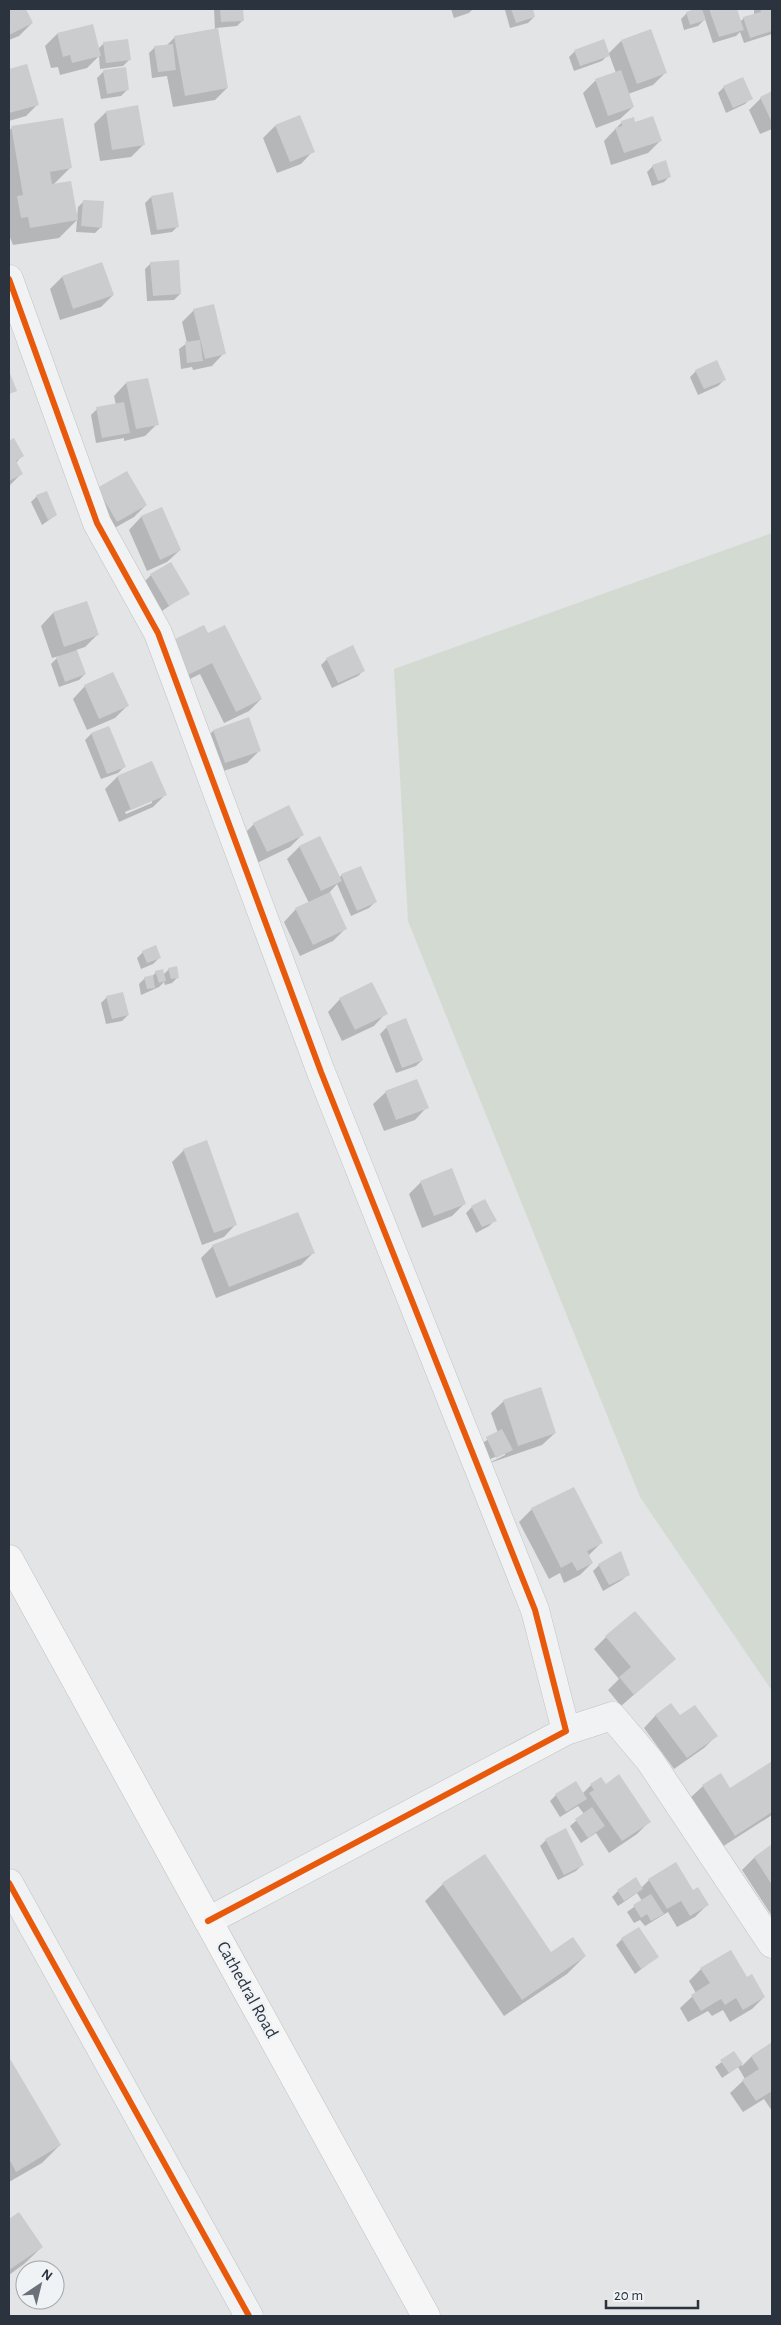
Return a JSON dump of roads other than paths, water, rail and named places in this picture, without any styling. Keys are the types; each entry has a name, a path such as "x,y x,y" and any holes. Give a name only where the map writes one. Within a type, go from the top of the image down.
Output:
{"main road":[{"name":"Cathedral Road","path":"9,1559 426,2316"}],"street":[{"path":"9,279 97,523 158,633 321,1072 535,1610 566,1731"},
{"path":"208,1921 566,1731 612,1716 650,1761 772,1944"},
{"path":"9,1883 249,2316"}]}
